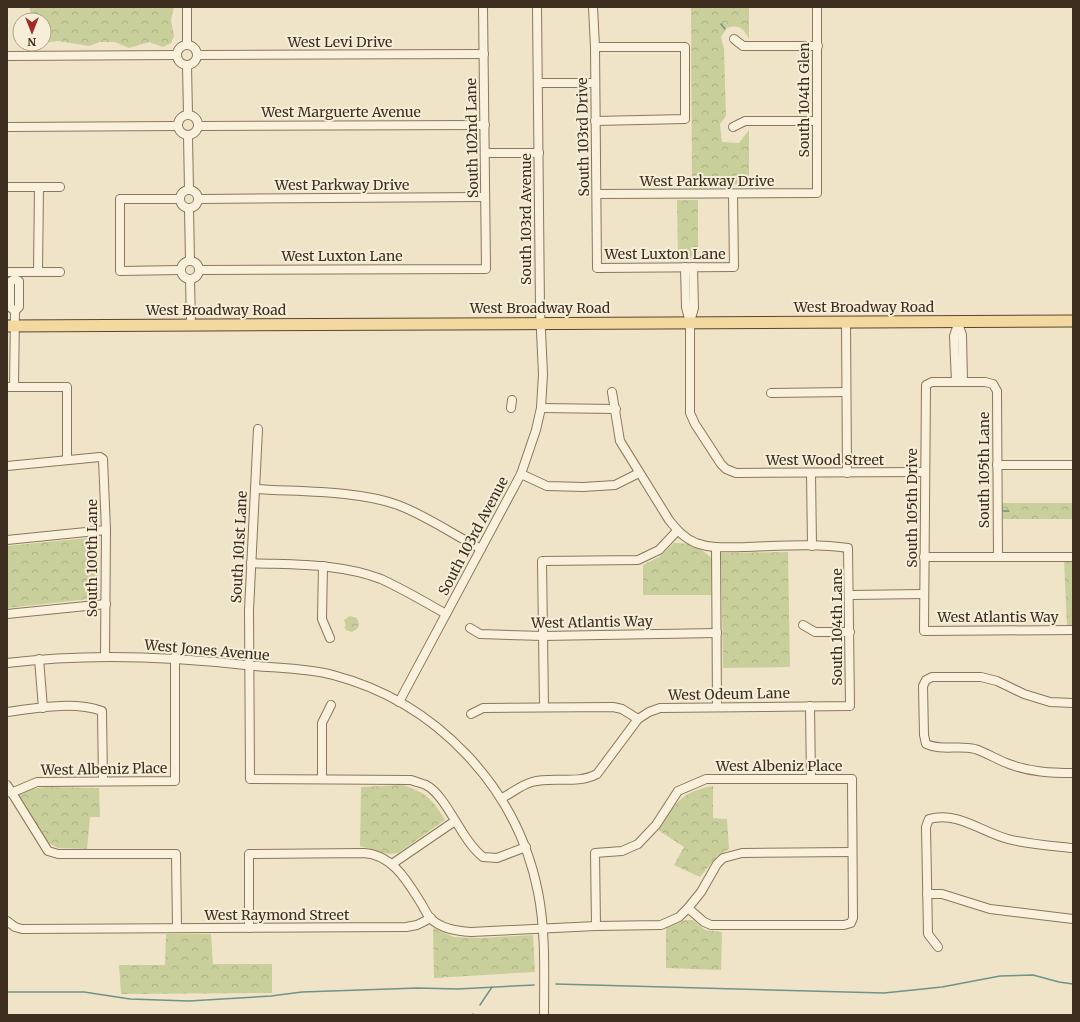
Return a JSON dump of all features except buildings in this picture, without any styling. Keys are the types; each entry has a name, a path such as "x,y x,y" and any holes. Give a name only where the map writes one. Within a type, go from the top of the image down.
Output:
{"main road":[{"name":"West Broadway Road","path":"11,326 846,321 958,323 1073,321"}],"street":[{"path":"186,7 187,45"},
{"name":"South 102nd Lane","path":"483,7 486,269"},
{"name":"South 103rd Avenue","path":"399,702 521,474 533,443 541,408 542,374 537,7"},
{"name":"South 103rd Drive","path":"592,7 595,47 597,268"},
{"name":"South 104th Glen","path":"817,193 818,7"},
{"path":"734,38 743,46 818,46"},
{"path":"187,45 195,49 197,55 193,63 187,65 181,63 177,55 181,47 187,45"},
{"path":"595,47 685,47 685,119 595,121"},
{"name":"West Levi Drive","path":"197,55 484,54"},
{"path":"7,56 177,55"},
{"path":"187,65 188,115"},
{"path":"538,83 595,83"},
{"path":"188,115 181,119 178,126 181,132 188,136"},
{"path":"188,115 195,118 198,126 195,133 188,136"},
{"path":"734,127 746,121 817,121"},
{"name":"West Marguerte Avenue","path":"198,126 485,125"},
{"path":"7,127 178,126"},
{"path":"188,136 189,190"},
{"path":"485,153 539,153"},
{"path":"7,187 60,187"},
{"path":"38,272 39,187"},
{"path":"189,190 195,192 199,199 195,206 189,208 182,205 180,199 182,194 189,190"},
{"name":"West Parkway Drive","path":"597,194 817,193"},
{"name":"West Luxton Lane","path":"597,268 734,267 734,194"},
{"name":"West Parkway Drive","path":"199,199 486,197"},
{"path":"180,199 120,199 120,270 181,270"},
{"path":"189,208 190,261"},
{"path":"181,270 184,262 190,261 197,264 199,270 196,276 190,279"},
{"path":"689,267 686,308 690,322"},
{"name":"West Luxton Lane","path":"199,270 486,269"},
{"path":"181,270 185,277 190,279"},
{"path":"12,274 60,272"},
{"path":"7,466 67,460 67,387 10,387 11,326 15,311 18,308 19,281 12,274"},
{"path":"190,279 191,325"},
{"path":"846,321 847,473"},
{"name":"West Wood Street","path":"690,322 690,414 720,464 726,469 736,473 925,472"},
{"path":"958,323 954,336 959,382"},
{"name":"South 105th Drive","path":"924,631 926,385 932,382 959,382"},
{"name":"South 105th Lane","path":"959,382 993,384 997,391 998,556"},
{"path":"612,392 620,441 677,531 697,543 716,547 812,546 811,473"},
{"path":"771,393 846,392"},
{"path":"541,408 616,410"},
{"name":"South 101st Lane","path":"258,429 251,562 248,666 250,779 322,779"},
{"name":"South 100th Lane","path":"67,460 100,457 103,459 106,530 106,657"},
{"path":"997,465 1073,464"},
{"path":"521,474 547,486 596,487 622,482 639,472"},
{"path":"255,489 370,497 397,505 413,512 482,549"},
{"path":"7,540 106,530"},
{"path":"544,707 542,561 638,560 659,550 677,531"},
{"name":"South 104th Lane","path":"812,546 848,548 850,595 850,706"},
{"path":"716,547 717,706"},
{"path":"924,557 1073,556"},
{"path":"251,562 341,568 380,579 446,614"},
{"path":"323,566 322,619 330,638"},
{"name":"West Atlantis Way","path":"850,595 924,594"},
{"path":"7,614 106,604"},
{"path":"803,625 815,632 850,632"},
{"name":"West Atlantis Way","path":"470,628 480,634 543,636 717,633"},
{"name":"West Atlantis Way","path":"924,631 1073,630"},
{"name":"West Jones Avenue","path":"7,663 39,659 175,657 330,674 362,684 399,702"},
{"name":"West Albeniz Place","path":"11,793 37,782 175,781 175,657"},
{"path":"39,659 43,708"},
{"path":"1073,703 1050,702 1024,694 998,682 981,677 932,677 926,680 923,686 924,734 926,744 934,748 953,746 975,749 1010,765 1038,772 1073,773"},
{"path":"399,702 438,728 458,745 477,765 502,798 526,847 538,893 543,928 544,1015"},
{"path":"331,705 322,723 322,779 411,780 426,785 436,793 478,853 483,857 490,858 505,855 526,847"},
{"name":"West Odeum Lane","path":"638,719 649,712 660,708 717,706 850,706"},
{"path":"810,706 811,779"},
{"path":"7,712 43,708 90,707 102,711 103,781"},
{"path":"472,714 483,708 612,707 622,709 638,719 597,774 587,779 532,782 502,798"},
{"name":"West Albeniz Place","path":"596,926 595,853 622,851 638,844 656,825 678,791 706,779 852,779 852,852"},
{"path":"7,785 48,851 58,854 176,854 177,928"},
{"path":"938,947 928,934 926,827 928,819 936,817 955,818 1008,839 1073,848"},
{"path":"392,864 455,821"},
{"path":"249,928 249,854 364,853 377,855 392,864 402,875 430,918 452,930 463,932 596,926 661,925 679,917 688,908 701,892 717,864 723,858 742,853 852,852 853,918 851,923 844,925 711,925 704,922 688,908"},
{"path":"927,894 942,894 990,909 1073,919"},
{"name":"West Raymond Street","path":"7,921 15,927 22,929 406,927 417,925 430,918"}],"green space":[{"path":"29,7 174,7 171,20 174,36 171,43 163,47 149,42 129,48 115,42 100,42 89,46 58,41 52,42 52,12 31,12"},
{"path":"691,7 749,7 749,39 745,32 738,27 727,28 721,37 724,49 726,116 720,124 722,142 739,143 749,130 749,184 692,185"},
{"path":"677,200 698,200 698,260 678,260"},
{"path":"1002,503 1073,503 1073,519 1003,519"},
{"path":"97,537 99,598 7,608 7,546"},
{"path":"674,543 694,546 704,551 711,558 711,595 643,595 643,565 659,557"},
{"path":"788,552 790,667 723,668 721,553"},
{"path":"1064,561 1073,561 1073,625 1067,625"},
{"path":"350,616 357,618 359,624 357,629 352,632 346,630 344,627 346,626 344,620"},
{"path":"403,785 418,791 428,798 445,820 398,853 388,854 360,846 361,787"},
{"path":"713,786 713,818 727,819 729,849 717,856 700,877 674,865 684,847 658,830 674,806 680,800 693,792"},
{"path":"46,787 99,788 100,817 90,817 87,849 58,848 48,843 18,794 31,789"},
{"path":"685,920 693,920 705,930 722,932 721,970 666,968 666,928"},
{"path":"433,928 454,937 481,938 533,935 535,972 434,978"},
{"path":"166,934 211,934 213,964 272,964 272,993 121,994 119,965 165,965"}],"waterway":[{"path":"721,24 725,29"},
{"path":"712,187 717,177"},
{"path":"1003,511 1009,511"},
{"path":"556,984 884,993 942,987 1000,976 1033,975 1073,984"},
{"path":"7,992 84,992 130,999 189,1001 271,996 302,992 418,988 458,989 534,985"},
{"path":"480,1005 492,987"}]}
